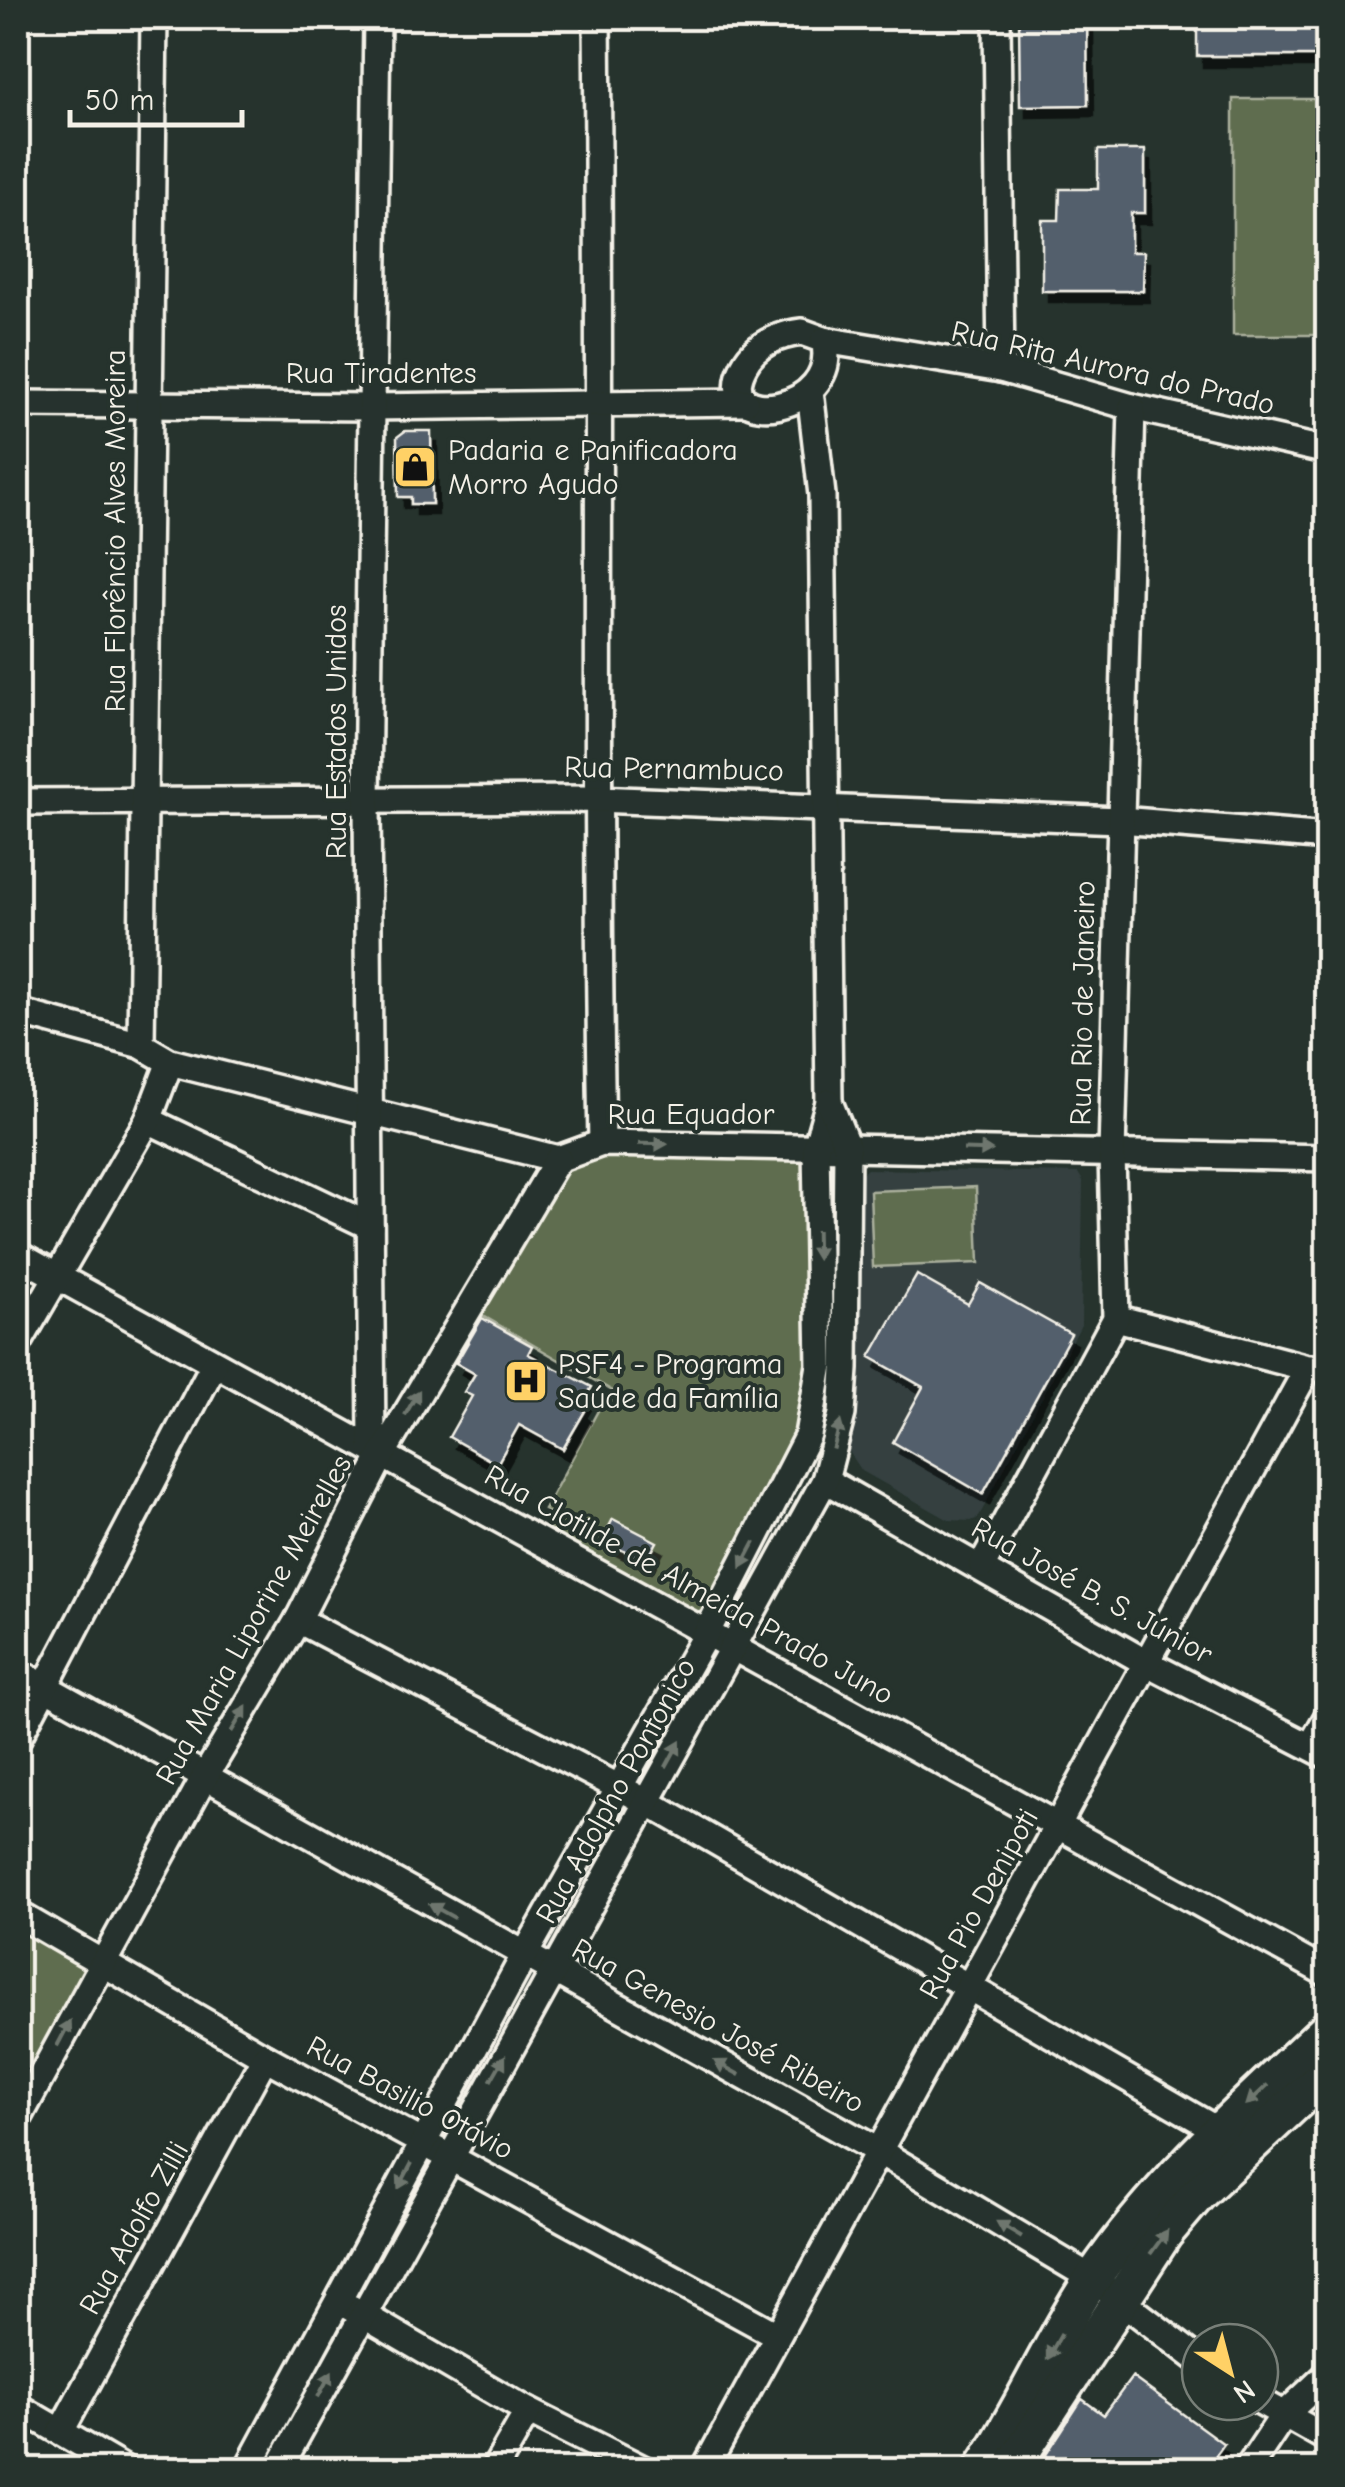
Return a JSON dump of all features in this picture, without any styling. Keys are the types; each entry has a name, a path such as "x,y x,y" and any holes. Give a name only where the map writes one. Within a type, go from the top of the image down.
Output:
{"main road":[{"path":"982,2470 1106,2290 1177,2175 1328,2028"},
{"path":"1010,2470 1106,2290 1198,2194 1328,2072"}],"street":[{"name":"Rua Florêncio Alves Moreira","path":"142,1045 154,18"},
{"name":"Rua Estados Unidos","path":"378,18 367,800 368,1112 378,1450"},
{"path":"598,18 601,404 596,799 602,1143"},
{"path":"997,18 1001,369"},
{"path":"802,332 824,340 825,363 810,391 768,408 745,402 737,393 737,380 759,347 780,335 802,332"},
{"name":"Rua Rita Aurora do Prado","path":"824,340 1001,369 1132,407 1328,452"},
{"name":"Rua Adolpho Pontonico","path":"278,2470 448,2154 604,1885 825,1480 842,1414 846,1147 830,1102 823,806 822,495 810,391"},
{"name":"Rua Tiradentes","path":"18,404 371,407 745,402"},
{"name":"Rua Rio de Janeiro","path":"982,1566 1116,1318 1112,1154 1132,407"},
{"name":"Rua Pernambuco","path":"18,802 596,799 1120,820 1328,837"},
{"path":"18,1012 142,1045 170,1062 558,1158"},
{"path":"18,1344 148,1120 170,1062"},
{"name":"Rua Adolpho Pontonico","path":"246,2470 524,1956 577,1869 708,1632 796,1462 816,1402 820,1365 816,1148 830,1102"},
{"path":"148,1120 370,1226"},
{"name":"Rua Equador","path":"558,1158 602,1143 1328,1158"},
{"name":"Rua Maria Liporine Meirelles","path":"18,2119 204,1778 298,1620 378,1450 558,1158"},
{"name":"Rua Clotilde de Almeida Prado Juno","path":"18,1255 213,1366 378,1450 1328,1974"},
{"path":"1116,1318 1318,1368"},
{"path":"18,1738 213,1366"},
{"name":"Rua Pio Denipoti","path":"704,2470 775,2334 1062,1825 1145,1662 1318,1368"},
{"name":"Rua José B. S. Júnior","path":"825,1480 1145,1662 1319,1751"},
{"path":"298,1620 647,1802 1219,2131"},
{"name":"Rua Genesio José Ribeiro","path":"18,1672 552,1973 880,2152 1106,2290 1180,2345"},
{"path":"1319,1751 1328,1716"},
{"path":"577,1869 604,1885"},
{"name":"Rua Basilio Otávio","path":"18,1914 265,2057 775,2334"},
{"name":"Rua Adolfo Zilli","path":"62,2432 265,2057"},
{"path":"337,2301 528,2411 645,2470"},
{"path":"1247,2470 1283,2416 1328,2374"},
{"path":"18,2408 126,2470"},
{"path":"494,2470 528,2411"},
{"path":"1280,2414 1328,2439"}],"shaded area":[{"path":"867,1169 1078,1173 1083,1181 1081,1325 978,1518 971,1521 949,1520 862,1471 846,1447 860,1360 860,1175"}],"green space":[{"path":"1233,99 1327,99 1327,335 1233,335"},
{"path":"594,1155 814,1158 810,1372 792,1450 705,1619 547,1533 556,1516 544,1510 606,1396 617,1402 621,1396 468,1307 568,1167"},
{"path":"976,1187 979,1263 873,1267 870,1191"},
{"path":"18,1917 99,1962 18,2111"}],"building":[{"path":"1019,18 1087,18 1088,105 1020,106"},
{"path":"1197,18 1328,18 1328,56 1197,56"},
{"path":"1098,150 1145,150 1145,213 1131,213 1131,252 1144,252 1143,291 1042,291 1042,220 1059,220 1060,189 1098,189"},
{"name":"Padaria e Panificadora Morro Agudo","path":"405,431 431,431 432,504 411,504 411,497 398,497 397,437"},
{"path":"917,1275 968,1304 980,1283 1071,1334 983,1494 893,1442 923,1387 870,1357"},
{"name":"PSF4 - Programa Saúde da Família","path":"482,1318 532,1346 528,1354 592,1387 580,1407 585,1411 563,1449 519,1425 497,1464 449,1437 472,1396 464,1392 475,1374 456,1363"},
{"path":"613,1519 657,1542 646,1562 602,1540"},
{"path":"1132,2377 1180,2412 1180,2422 1194,2422 1224,2444 1205,2470 1036,2470 1082,2399 1104,2415"}],"place":[{"name":"Padaria e Panificadora Morro Agudo","path":"415,467"},
{"name":"PSF4 - Programa Saúde da Família","path":"526,1381"}]}
